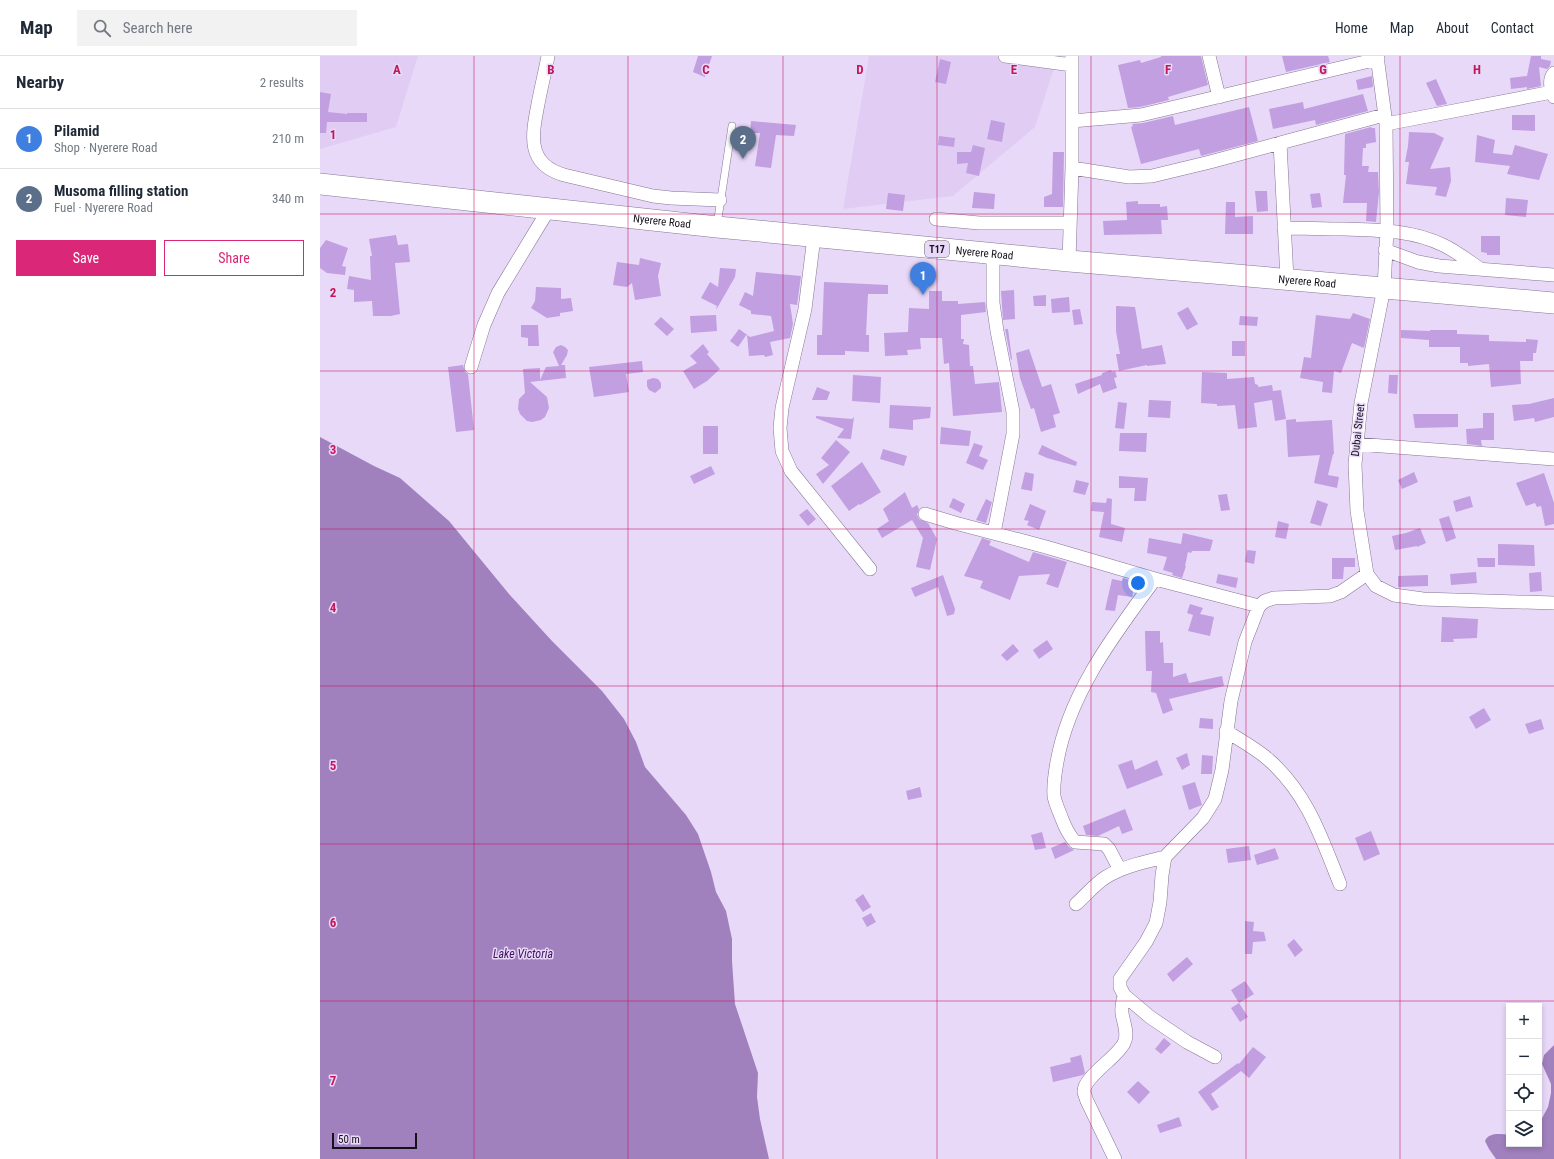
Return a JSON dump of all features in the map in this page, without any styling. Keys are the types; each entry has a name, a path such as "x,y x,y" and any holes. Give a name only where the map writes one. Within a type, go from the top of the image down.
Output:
{"main road":[{"name":"Nyerere Road","path":"320,184 717,227 993,254 1554,303"}],"street":[{"path":"548,56 533,131 536,153 545,166 559,174 641,194 671,198 720,200"},
{"path":"1005,56 1072,60 1072,168 1069,261"},
{"path":"1209,56 1219,97"},
{"path":"1072,121 1141,115 1378,58"},
{"name":"Dubai Street","path":"1367,574 1357,511 1355,464 1361,403 1384,288 1386,250 1385,120 1378,58"},
{"path":"1072,168 1129,177 1152,176 1280,143 1385,120 1553,95 1551,76 1554,73"},
{"path":"1280,143 1286,279"},
{"path":"471,367 484,325 498,293 549,209"},
{"path":"936,219 979,223 1070,223"},
{"path":"1284,228 1386,230 1424,238 1442,245 1461,255 1479,268"},
{"path":"814,236 805,309 782,408 780,428 782,451 791,471 870,569"},
{"path":"1386,250 1418,262 1439,266 1554,275"},
{"path":"993,254 993,303 996,331 1009,385 1013,412 1013,434 994,533"},
{"path":"1356,444 1554,459"},
{"path":"925,514 1155,579 1259,606"},
{"path":"1076,904 1106,878 1120,870 1143,862 1165,857 1203,818 1215,799 1222,770 1226,731 1237,671 1244,642 1259,606 1265,601 1274,598 1330,596 1341,592 1367,574 1376,586 1394,595 1423,600 1554,603"},
{"path":"1120,870 1109,849 1104,844 1075,842 1071,838 1054,796 1054,779 1064,731 1075,704 1114,636 1155,579"},
{"path":"1226,731 1269,760 1296,788 1312,815 1340,884"},
{"path":"1165,857 1156,923 1146,942 1120,978 1120,987 1124,995 1166,1029 1215,1056"},
{"path":"1115,1159 1087,1101 1084,1091 1087,1083 1112,1058 1125,1042 1126,1033 1122,1013 1124,995"}],"lane":[{"path":"717,227 732,126"}],"shaded area":[{"path":"320,56 418,56 396,127 320,149"},
{"path":"869,56 1058,56 1035,127 953,196 843,209"}],"water":[{"name":"Lake Victoria","path":"320,437 400,478 449,521 509,594 552,641 602,691 624,719 636,742 645,767 686,815 698,834 716,892 726,911 732,939 735,1004 758,1073 757,1097 760,1119 769,1159 320,1159"},
{"path":"1554,1045 1554,1159 1496,1159 1485,1141 1492,1135 1506,1135 1506,1147 1542,1147 1542,1118 1548,1107 1551,1093 1551,1084 1542,1064 1544,1055"}],"building":[{"path":"698,56 712,56 705,77 693,72"},
{"path":"1161,56 1201,56 1208,85 1168,97 1169,100 1140,107 1128,108 1118,65 1140,60 1141,63"},
{"path":"1282,56 1328,56 1330,62 1286,72"},
{"path":"1531,56 1541,56 1541,59 1551,61 1550,66 1547,69 1539,67 1541,86 1527,89 1527,87 1511,89 1510,78 1527,76"},
{"path":"940,59 951,62 946,84 935,82"},
{"path":"1372,76 1373,87 1358,90 1356,80"},
{"path":"1436,79 1447,104 1437,106 1426,83"},
{"path":"320,92 331,94 328,112 347,114 367,113 367,122 327,122 326,133 320,133"},
{"path":"1363,94 1368,111 1316,125 1315,120 1273,129 1269,109 1303,102 1304,109"},
{"path":"1249,107 1258,141 1201,156 1199,149 1141,164 1131,127 1133,126 1132,124 1173,116 1175,125"},
{"path":"1512,115 1535,115 1535,131 1512,130"},
{"path":"991,120 1005,123 1002,142 987,139"},
{"path":"751,121 796,125 794,136 776,135 771,168 755,166 760,133 750,133"},
{"path":"1371,127 1375,128 1376,142 1366,144 1366,148 1363,148 1362,166 1369,166 1368,172 1378,172 1379,192 1376,222 1366,221 1367,203 1343,203 1346,175 1344,175 1345,134"},
{"path":"1409,132 1434,133 1444,138 1430,169 1450,167 1451,181 1446,197 1435,195 1437,187 1406,184 1409,162 1405,162"},
{"path":"1477,135 1495,140 1493,153 1512,155 1515,145 1548,154 1539,180 1507,174 1510,166 1475,162"},
{"path":"939,136 955,138 954,147 938,145"},
{"path":"973,145 985,148 979,176 966,173 968,163 957,164 957,152 971,152"},
{"path":"1053,152 1064,152 1063,207 1044,207 1044,197 1052,194"},
{"path":"1255,191 1267,191 1268,211 1257,212"},
{"path":"974,192 995,194 994,209 972,208"},
{"path":"888,193 905,195 903,211 886,209"},
{"path":"1320,193 1322,207 1312,208 1310,194"},
{"path":"1506,198 1528,200 1526,217 1505,215"},
{"path":"1138,201 1138,204 1160,204 1160,207 1167,206 1168,220 1161,220 1162,234 1104,235 1103,221 1127,220 1126,202"},
{"path":"1226,202 1235,202 1235,217 1253,216 1253,234 1225,234"},
{"path":"396,235 398,245 408,244 410,262 395,263 400,314 391,316 373,316 372,301 354,302 354,290 347,289 349,276 371,280 370,256 372,256 369,239"},
{"path":"1481,236 1500,236 1500,255 1487,255 1487,253 1481,252"},
{"path":"326,240 348,248 342,266 346,267 345,275 327,273 320,268 320,248"},
{"path":"640,258 661,263 658,276 661,296 635,300 632,283 627,287 613,285 617,262 639,265"},
{"path":"720,268 736,269 735,277 716,310 717,306 701,298 710,282 718,287"},
{"path":"756,272 801,276 797,305 790,304 793,324 790,338 770,342 773,355 765,357 764,355 749,356 747,335 750,337 774,331 771,316 751,314 751,311 739,305 745,292 753,296"},
{"path":"824,282 888,285 888,294 868,294 866,335 869,335 869,352 845,351 845,355 817,355 817,335 822,335"},
{"path":"536,287 561,288 561,299 571,298 573,311 560,313 560,316 547,318 531,308 535,301"},
{"path":"1014,290 1015,319 1003,320 1001,291"},
{"path":"929,291 942,291 942,301 958,301 958,304 985,302 986,312 961,315 961,339 964,339 963,344 969,345 970,366 973,366 975,384 999,382 1002,412 953,416 949,363 944,364 942,338 920,338 921,349 907,350 908,355 885,356 884,333 908,332 909,308 929,309"},
{"path":"1046,295 1046,306 1034,306 1033,296"},
{"path":"1069,297 1070,312 1052,313 1051,299"},
{"path":"1116,306 1135,307 1142,349 1162,345 1166,364 1147,365 1119,371 1116,354 1120,354 1116,331"},
{"path":"1188,307 1198,324 1187,330 1177,313"},
{"path":"1080,309 1083,324 1074,325 1072,310"},
{"path":"1353,313 1370,319 1364,348 1352,343 1341,373 1334,371 1332,393 1322,392 1323,382 1300,378 1304,357 1311,358 1316,315 1350,319"},
{"path":"716,315 717,331 691,333 690,316"},
{"path":"1240,316 1258,317 1257,326 1239,325"},
{"path":"661,317 674,329 667,336 654,324"},
{"path":"521,325 538,325 539,346 528,346 528,338 521,337"},
{"path":"739,329 747,335 738,347 730,341"},
{"path":"1005,329 1008,329 1011,360"},
{"path":"1401,330 1457,330 1457,334 1489,335 1489,341 1526,342 1526,339 1538,340 1536,353 1533,353 1533,361 1520,361 1521,384 1491,387 1489,364 1468,366 1468,363 1460,363 1460,347 1429,347 1429,340 1401,338"},
{"path":"1232,341 1245,341 1245,356 1232,356"},
{"path":"703,344 709,352 707,354 720,369 707,381 694,389 683,371 697,363 690,356"},
{"path":"561,345 568,350 567,355 561,365 565,365 566,378 530,382 547,397 549,408 545,417 541,420 532,422 527,421 520,414 518,409 519,399 525,393 523,369 540,368 540,380 546,367 559,366 553,352 556,347"},
{"path":"1029,349 1042,387 1051,384 1060,413 1053,415 1056,427 1041,432 1034,408 1031,409 1020,378 1016,353"},
{"path":"642,361 643,372 626,374 629,392 594,397 589,367"},
{"path":"463,365 465,372 468,374 474,430 456,432 448,367"},
{"path":"1111,370 1112,372 1115,371 1117,377 1114,378 1117,388 1103,393 1100,384 1078,394 1075,384 1102,375 1102,373"},
{"path":"1202,372 1227,373 1227,379 1254,377 1255,384 1258,385 1258,387 1272,385 1273,391 1281,390 1286,419 1275,421 1272,400 1254,403 1257,427 1238,429 1235,405 1217,406 1217,404 1201,403"},
{"path":"853,375 881,377 880,403 852,401"},
{"path":"1389,375 1398,375 1397,394 1388,393"},
{"path":"653,378 658,379 661,383 661,388 655,393 649,390 647,386 647,380"},
{"path":"817,387 830,392 827,400 812,400"},
{"path":"1554,398 1554,417 1535,422 1534,418 1514,421 1512,405 1529,404"},
{"path":"1149,400 1171,401 1170,418 1148,417"},
{"path":"1118,402 1127,403 1124,429 1115,428"},
{"path":"890,405 931,407 930,418 913,420 913,430 889,428"},
{"path":"1483,413 1494,413 1494,440 1481,440 1482,446 1467,444 1466,429 1483,428"},
{"path":"1413,414 1458,414 1458,427 1415,428"},
{"path":"816,416 852,419 854,417 851,439 837,438 844,429 816,418"},
{"path":"1296,419 1296,422 1332,420 1334,454 1328,475 1339,477 1337,488 1314,483 1320,455 1288,457 1286,420"},
{"path":"703,426 718,426 718,454 703,454"},
{"path":"941,427 971,431 969,446 940,444"},
{"path":"1120,433 1147,433 1146,452 1119,451"},
{"path":"836,440 850,452 823,484 816,474 829,465 821,458"},
{"path":"974,443 983,446 979,456 988,460 983,470 966,463"},
{"path":"1042,445 1077,462 1076,466 1038,454"},
{"path":"883,449 907,456 904,466 880,459"},
{"path":"862,462 881,492 849,511 831,486"},
{"path":"711,466 715,474 694,484 690,476"},
{"path":"1025,472 1034,474 1032,491 1021,489"},
{"path":"1414,472 1418,482 1402,489 1398,480"},
{"path":"1544,473 1554,503 1554,524 1545,526 1541,506 1537,507 1535,503 1526,506 1516,483"},
{"path":"1119,476 1148,478 1146,501 1134,501 1135,488 1119,488"},
{"path":"1076,480 1089,483 1085,495 1073,492"},
{"path":"905,492 912,508 917,505 919,509 917,515 919,519 928,523 937,539 930,570 916,567 923,538 912,520 882,538 877,529 889,521 883,509"},
{"path":"1227,494 1230,510 1221,511 1218,495"},
{"path":"1470,496 1473,507 1456,512 1453,501"},
{"path":"953,498 965,504 961,513 949,507"},
{"path":"1107,498 1112,499 1111,524 1125,528 1122,542 1099,537 1104,512 1091,511 1092,502 1106,503"},
{"path":"986,499 992,502 986,523 976,520"},
{"path":"1317,500 1328,504 1321,526 1310,523"},
{"path":"1030,504 1046,511 1039,530 1027,525 1029,521 1024,520"},
{"path":"807,509 816,519 808,526 799,515"},
{"path":"1449,516 1456,538 1446,542 1439,519"},
{"path":"1278,521 1289,524 1286,539 1275,537"},
{"path":"1420,528 1426,543 1417,547 1395,550 1392,536"},
{"path":"1183,533 1213,540 1210,551 1188,552 1182,578 1163,570 1167,557 1147,553 1149,538 1181,544"},
{"path":"982,538 991,541 989,545 1029,562 1033,552 1067,562 1058,588 1046,584 1050,574 1019,576 1010,600 980,588 983,581 964,576"},
{"path":"1498,544 1534,545 1535,566 1498,565"},
{"path":"1247,550 1256,551 1254,564 1245,562"},
{"path":"1332,558 1355,558 1355,567 1344,567 1343,579 1332,579"},
{"path":"1477,558 1495,558 1495,567 1478,567"},
{"path":"1476,572 1477,583 1451,585 1450,574"},
{"path":"1541,572 1542,591 1530,592 1529,573"},
{"path":"1218,574 1238,578 1236,588 1216,583"},
{"path":"943,575 955,609 954,614 947,616 938,587 915,597 911,588"},
{"path":"1428,575 1428,586 1398,587 1398,576"},
{"path":"1123,578 1135,582 1132,597 1118,595 1115,611 1105,610 1112,579 1122,581"},
{"path":"1190,604 1203,608 1200,614 1214,617 1210,636 1188,631 1193,615 1187,613"},
{"path":"1442,617 1478,619 1477,638 1453,639 1454,642 1441,642"},
{"path":"1145,631 1160,631 1160,643 1163,642 1164,663 1173,663 1173,677 1186,673 1189,683 1222,676 1224,686 1169,699 1173,710 1163,714 1156,693 1151,692 1152,671 1146,671"},
{"path":"1047,640 1053,649 1039,659 1033,650"},
{"path":"1013,644 1019,651 1007,661 1001,655"},
{"path":"1484,708 1491,720 1476,729 1469,717"},
{"path":"1200,718 1213,719 1213,729 1199,728"},
{"path":"1541,719 1544,729 1529,734 1525,724"},
{"path":"1187,753 1190,765 1182,770 1176,758"},
{"path":"1202,755 1213,756 1212,774 1201,774"},
{"path":"1132,760 1135,770 1157,760 1163,775 1127,789 1118,765"},
{"path":"1195,782 1202,805 1189,810 1182,786"},
{"path":"920,787 922,797 908,800 906,791"},
{"path":"1125,809 1133,830 1122,834 1119,826 1098,836 1086,835 1083,826"},
{"path":"1371,831 1380,854 1364,861 1355,838"},
{"path":"1042,832 1046,848 1035,850 1031,835"},
{"path":"1065,842 1074,850 1055,859 1051,848"},
{"path":"1249,846 1251,860 1228,863 1226,849"},
{"path":"1275,848 1279,859 1257,865 1254,855"},
{"path":"863,894 871,907 863,912 855,900"},
{"path":"871,913 876,922 867,927 862,918"},
{"path":"1245,921 1254,922 1253,931 1264,932 1266,941 1253,942 1252,954 1245,954"},
{"path":"1294,939 1303,950 1295,957 1287,945"},
{"path":"1187,957 1193,964 1173,982 1167,974"},
{"path":"1245,981 1254,994 1239,1003 1231,990"},
{"path":"1239,1003 1248,1017 1240,1022 1231,1008"},
{"path":"1164,1038 1171,1044 1161,1054 1155,1049"},
{"path":"1253,1047 1266,1057 1249,1078 1241,1071 1211,1094 1219,1107 1212,1111 1198,1092 1238,1063 1239,1064"},
{"path":"1081,1055 1085,1073 1083,1075 1053,1082 1050,1067 1071,1062 1070,1058"},
{"path":"1138,1081 1150,1092 1139,1104 1127,1092"},
{"path":"1179,1117 1182,1126 1160,1133 1157,1125"}],"place":[{"name":"Musoma filling station","path":"743,159"},
{"name":"Pilamid","path":"923,295"}]}
